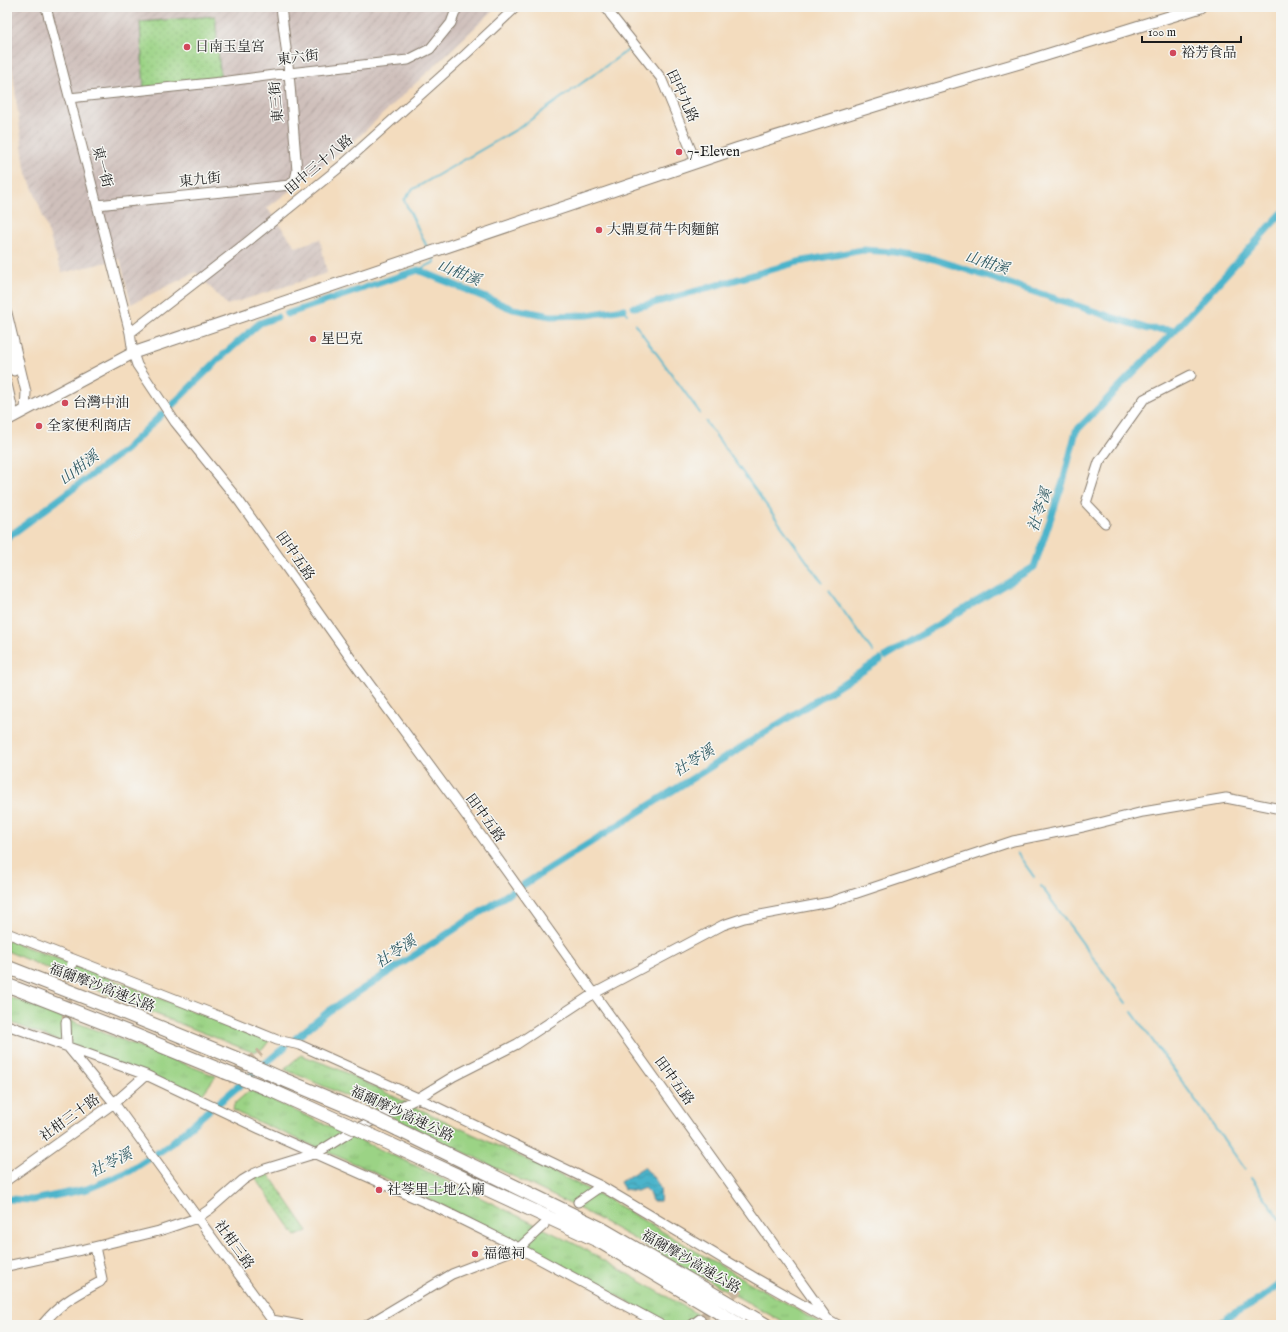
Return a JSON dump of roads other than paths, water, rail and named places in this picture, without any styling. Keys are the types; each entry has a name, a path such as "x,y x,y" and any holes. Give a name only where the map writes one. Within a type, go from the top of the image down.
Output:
{"highway":[{"path":"7,964 56,987"},
{"name":"福爾摩沙高速公路","path":"7,967 116,1009 366,1114 602,1229 766,1325"},
{"name":"福爾摩沙高速公路","path":"7,985 266,1088 599,1241 740,1325"},
{"path":"7,991 102,1022"}],"main road":[{"path":"11,418 133,353 739,148 1201,7"}],"street":[{"name":"東一街","path":"46,7 130,333"},
{"name":"東三街","path":"281,7 297,171"},
{"name":"東六街","path":"69,98 408,60 430,49 451,23 457,7"},
{"name":"田中三十八路","path":"130,333 246,243 340,167 516,7"},
{"name":"田中九路","path":"606,7 661,78 696,162"},
{"name":"東九街","path":"97,205 290,185 295,179 297,171"},
{"path":"7,314 26,392 25,411"},
{"name":"田中五路","path":"130,333 133,353 137,366 179,428 239,501 359,670 482,837 593,994 826,1317"},
{"path":"7,342 25,411"},
{"path":"1105,523 1086,503 1099,462 1144,399 1191,375"},
{"path":"7,384 11,418"},
{"path":"7,404 11,418"},
{"path":"7,1266 160,1231 196,1218 210,1209 243,1180 253,1174 317,1153 352,1130 418,1098 454,1076 517,1044 593,994 723,925 744,918 830,902 1013,841 1083,827 1143,812 1226,798 1281,809"},
{"path":"7,933 211,1012 277,1040 300,1045 418,1098 601,1186 757,1279 838,1325"},
{"path":"69,975 73,959"},
{"path":"66,1022 67,1046 114,1103"},
{"path":"7,1025 146,1075 260,1129 317,1153 440,1209 519,1248 660,1325"},
{"name":"社柑三十路","path":"7,1180 114,1103 146,1075"},
{"name":"社柑三路","path":"114,1103 158,1163 268,1323 299,1325"},
{"path":"578,1202 601,1186"},
{"path":"367,1325 452,1274 519,1248 544,1225"},
{"path":"42,1325 53,1312 69,1299 100,1282 102,1279 95,1247"},
{"path":"692,1325 700,1319"}],"water":[{"path":"644,1167 659,1186 661,1195 660,1201 652,1201 649,1193 644,1188 637,1191 624,1189 620,1182"}],"waterway":[{"path":"427,247 404,200 412,190 519,128 631,48 604,12"},
{"name":"社苓溪","path":"886,656 1034,567 1063,482 1076,431 1175,330 1281,214"},
{"name":"山柑溪","path":"634,307 647,305 798,262 863,250 895,252 934,259 1148,329 1175,330"},
{"path":"418,270 435,262 433,258"},
{"name":"山柑溪","path":"287,314 418,270 513,309 551,316 588,315 624,309"},
{"name":"山柑溪","path":"624,309 627,314"},
{"name":"山柑溪","path":"171,406 220,358 260,323 277,317"},
{"path":"635,324 700,413"},
{"name":"山柑溪","path":"7,538 125,450 162,414"},
{"path":"706,422 822,582"},
{"path":"829,591 873,652"},
{"name":"社苓溪","path":"523,885 880,660"},
{"path":"1017,853 1034,877"},
{"path":"1041,886 1126,1003"},
{"name":"社苓溪","path":"296,1038 329,1011 513,891"},
{"path":"1132,1012 1245,1169"},
{"name":"社苓溪","path":"216,1105 285,1047"},
{"name":"社苓溪","path":"7,1199 33,1200 87,1189 130,1171 168,1146 209,1110"},
{"path":"1251,1178 1281,1220"},
{"path":"1217,1325 1229,1316 1260,1299 1281,1283"}],"tunnel":[{"path":"66,1022 69,975"},
{"path":"227,1080 260,1052"},
{"path":"700,1319 741,1288"}],"place":[{"name":"日南玉皇宮","path":"187,47"},
{"name":"裕芳食品","path":"1173,53"},
{"name":"7-Eleven","path":"679,152"},
{"name":"大鼎夏荷牛肉麵館","path":"599,230"},
{"name":"星巴克","path":"313,339"},
{"name":"台灣中油","path":"65,403"},
{"name":"全家便利商店","path":"39,426"},
{"name":"社苓里土地公廟","path":"379,1190"},
{"name":"福德祠","path":"475,1254"}]}
